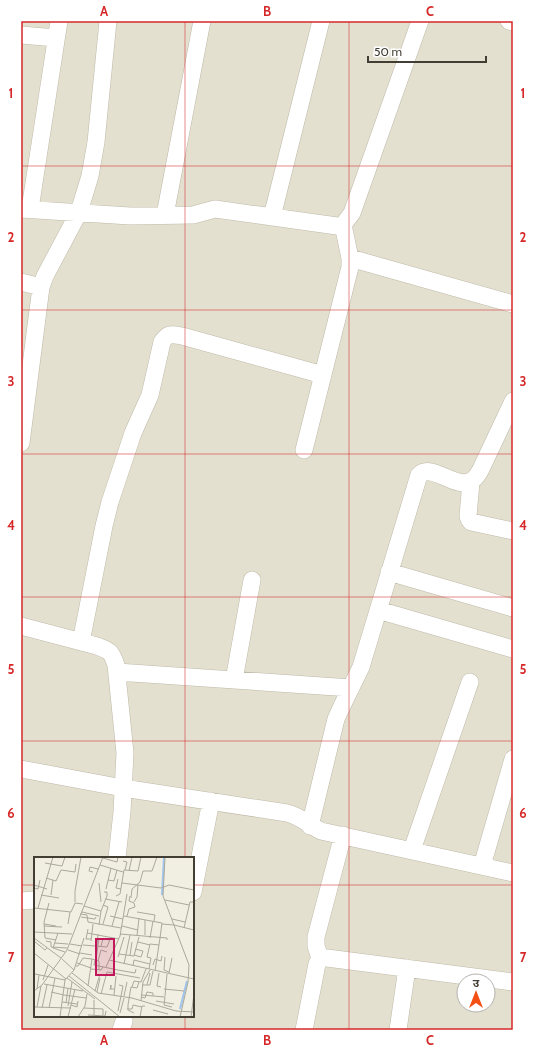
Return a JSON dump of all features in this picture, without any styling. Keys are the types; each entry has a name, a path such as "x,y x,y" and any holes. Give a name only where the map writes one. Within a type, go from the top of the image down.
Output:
{"street":[{"path":"59,21 25,209 130,216 194,215 215,209 337,226 343,225 352,213 414,22"},
{"path":"22,432 41,287 45,276 79,212 90,176 96,142 108,21"},
{"path":"165,215 202,21"},
{"path":"272,217 321,21"},
{"path":"509,21 513,22"},
{"path":"21,34 56,38"},
{"path":"304,450 350,267 350,258 343,225"},
{"path":"350,258 513,304"},
{"path":"21,282 41,287"},
{"path":"81,642 110,502 133,433 150,396 162,342 166,337 172,334 182,336 323,375"},
{"path":"310,826 336,719 361,668 419,476 422,472 428,471 462,483 470,482 475,479 481,470 513,401"},
{"path":"470,482 469,520 471,522 513,532"},
{"path":"389,572 513,608"},
{"path":"234,680 252,580"},
{"path":"378,610 513,649"},
{"path":"21,626 106,649 112,654 117,672 126,753 117,857"},
{"path":"117,672 351,688"},
{"path":"412,850 470,682"},
{"path":"482,866 513,758"},
{"path":"21,769 123,788 287,813 296,815 310,826 343,836 513,872"},
{"path":"194,887 211,801"},
{"path":"304,1030 317,964 320,958 316,946 316,937 343,836"},
{"path":"21,901 34,900"},
{"path":"320,958 513,982"},
{"path":"398,1030 407,968"}],"shaded area":[{"path":"21,21 513,21 513,1030 21,1030"}]}
